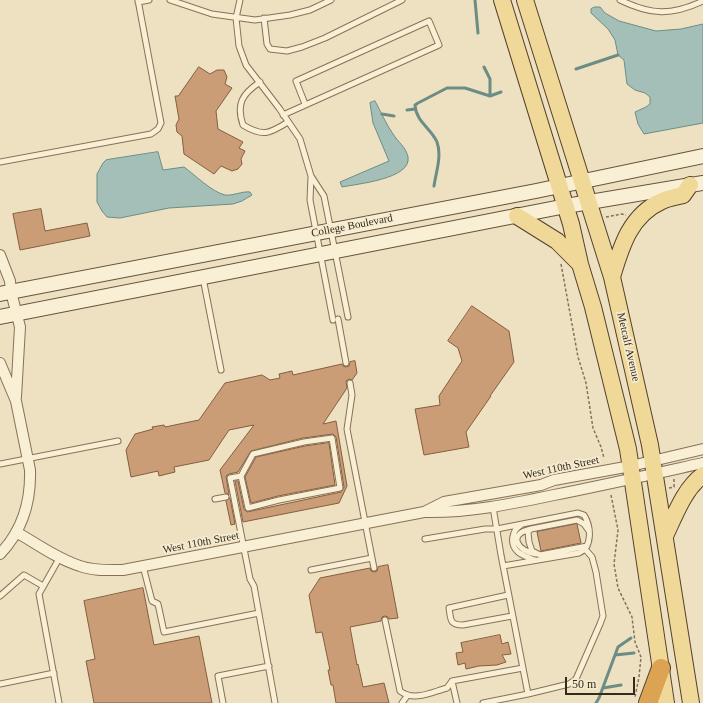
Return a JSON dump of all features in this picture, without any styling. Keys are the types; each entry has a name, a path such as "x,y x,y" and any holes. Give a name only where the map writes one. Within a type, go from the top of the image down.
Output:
{"highway":[{"path":"648,703 661,668"}],"main road":[{"path":"502,0 566,206 619,411 632,472 666,703"},
{"name":"Metcalf Avenue","path":"525,0 612,277 650,445 691,703"},
{"name":"College Boulevard","path":"5,293 582,182 703,156"},
{"path":"612,277 624,240 635,222 653,205 663,200 683,196 696,184"},
{"name":"College Boulevard","path":"0,316 566,206 696,184"},
{"path":"517,216 557,241 580,264"},
{"path":"665,536 683,498 703,474"}],"street":[{"path":"0,255 10,281 5,293 16,314 20,327 16,401"},
{"path":"0,363 16,401 28,459 30,481 28,500 24,516 10,543 0,554"},
{"name":"West 110th Street","path":"16,532 81,567 104,570 123,570 424,512 446,513 493,507 653,467 703,449"},
{"name":"West 110th Street","path":"653,467 703,463"},
{"name":"West 110th Street","path":"424,512 444,502 540,485 554,480 632,472"}],"lane":[{"path":"0,162 151,134 158,129 161,123 138,1 149,0"},
{"path":"170,0 212,14 255,20 290,15 310,10 331,0"},
{"path":"240,0 236,18 239,46 246,65 260,82 300,139 311,176 324,196 348,317"},
{"path":"264,18 267,44 270,49 287,51 325,38 402,0"},
{"path":"620,0 636,8 655,12 674,11 703,1"},
{"path":"283,115 439,45 429,21 296,81 305,104"},
{"path":"260,82 248,90 242,100 239,108 240,118 243,125 256,133 264,133 274,131 288,122"},
{"path":"311,176 310,200 346,363"},
{"path":"203,277 221,370"},
{"path":"350,383 352,395 347,429 374,568"},
{"path":"332,438 340,488 279,500 248,508 241,476 253,454 304,442 332,438"},
{"path":"0,464 118,441"},
{"path":"241,476 230,478 250,579 254,586 275,703"},
{"path":"215,499 226,497"},
{"path":"493,507 508,595 528,694"},
{"path":"425,539 485,529 497,529 578,513 584,515 590,532 586,547 578,553 537,557 503,566"},
{"path":"537,557 519,547 517,540 519,533 522,531 577,520 584,524 590,532"},
{"path":"524,524 514,531 514,547 516,551 524,556 537,557"},
{"path":"531,529 528,532 530,547 537,557"},
{"path":"483,703 569,684 576,679 603,616 596,572 592,557 586,547"},
{"path":"59,703 39,594 60,557"},
{"path":"311,570 372,558"},
{"path":"143,566 152,601 158,604 164,632 259,613"},
{"path":"0,596 24,575 43,586"},
{"path":"508,595 449,608 451,620 452,623 456,625 463,625 512,616"},
{"path":"384,620 400,691 414,699 447,688 452,681 523,668"},
{"path":"223,703 218,676 269,666"},
{"path":"0,684 54,673"},
{"path":"452,681 457,703"},
{"path":"402,703 407,696"}],"path":[{"path":"605,217 622,214"},
{"path":"560,258 578,357 586,383 594,428 604,458"},
{"path":"669,488 674,488 673,483 675,480 673,475"},
{"path":"612,495 618,530 614,564 618,588 632,617 635,642 641,656 634,703"}],"water":[{"path":"600,7 605,13 619,21 656,31 681,29 703,24 703,123 644,134 638,124 635,112 650,104 650,97 645,93 635,90 627,84 624,60 618,55 615,40 608,29 591,13 591,9"},
{"path":"375,101 390,130 406,150 408,157 407,164 401,171 382,179 342,187 340,182 389,161 373,123 370,103"},
{"path":"158,152 163,170 184,167 209,187 220,193 228,195 250,192 252,195 233,204 169,208 120,218 107,217 97,202 97,174 103,163 106,160"}],"building":[{"path":"199,67 210,74 217,70 224,70 227,77 225,84 232,88 216,111 218,129 243,142 239,148 245,151 241,159 242,164 238,169 232,171 221,166 214,174 184,154 182,136 177,132 176,125 179,119 175,96 178,96"},
{"path":"41,209 45,231 87,223 90,236 20,250 13,214"},
{"path":"472,306 509,331 514,362 466,432 469,447 424,455 415,409 440,405 439,396 462,361 458,348 448,341"},
{"path":"355,361 357,373 352,380 349,379 346,381 347,388 323,424 336,421 347,486 339,503 243,522 235,481 238,481 244,509 247,512 341,492 344,487 336,437 333,434 303,438 251,451 238,472 226,476 229,495 225,493 220,470 254,425 229,430 209,460 174,467 175,472 159,476 158,471 131,477 126,450 135,434 153,429 152,427 164,425 165,427 199,420 225,383 262,375 270,380 280,378 279,374 292,371 293,375 342,364 346,367 349,366 350,362"},
{"path":"329,443 335,485 251,503 245,477 256,457 305,446"},
{"path":"230,498 235,524 231,525 226,501"},
{"path":"577,524 581,543 541,551 537,532"},
{"path":"388,565 398,618 389,619 385,616 382,617 381,621 350,627 357,665 358,664 363,687 384,683 389,703 336,703 333,685 331,685 328,670 330,670 322,632 316,633 309,595 320,578 370,568 371,571 374,572 377,571 378,567"},
{"path":"143,588 154,645 199,636 212,703 94,703 86,661 95,659 84,601"},
{"path":"500,635 502,644 508,642 511,654 502,655 506,662 497,665 479,666 466,669 465,663 458,665 456,653 463,652 461,643"}],"waterway":[{"path":"475,0 478,33"},
{"path":"576,69 618,55"},
{"path":"484,67 490,79 490,96"},
{"path":"434,186 439,158 437,142 418,116 415,105 447,88 465,88 490,96 501,92"},
{"path":"407,110 415,109"},
{"path":"382,114 394,116"},
{"path":"596,703 618,647 631,638"},
{"path":"615,655 634,653"},
{"path":"603,688 621,685"}]}
